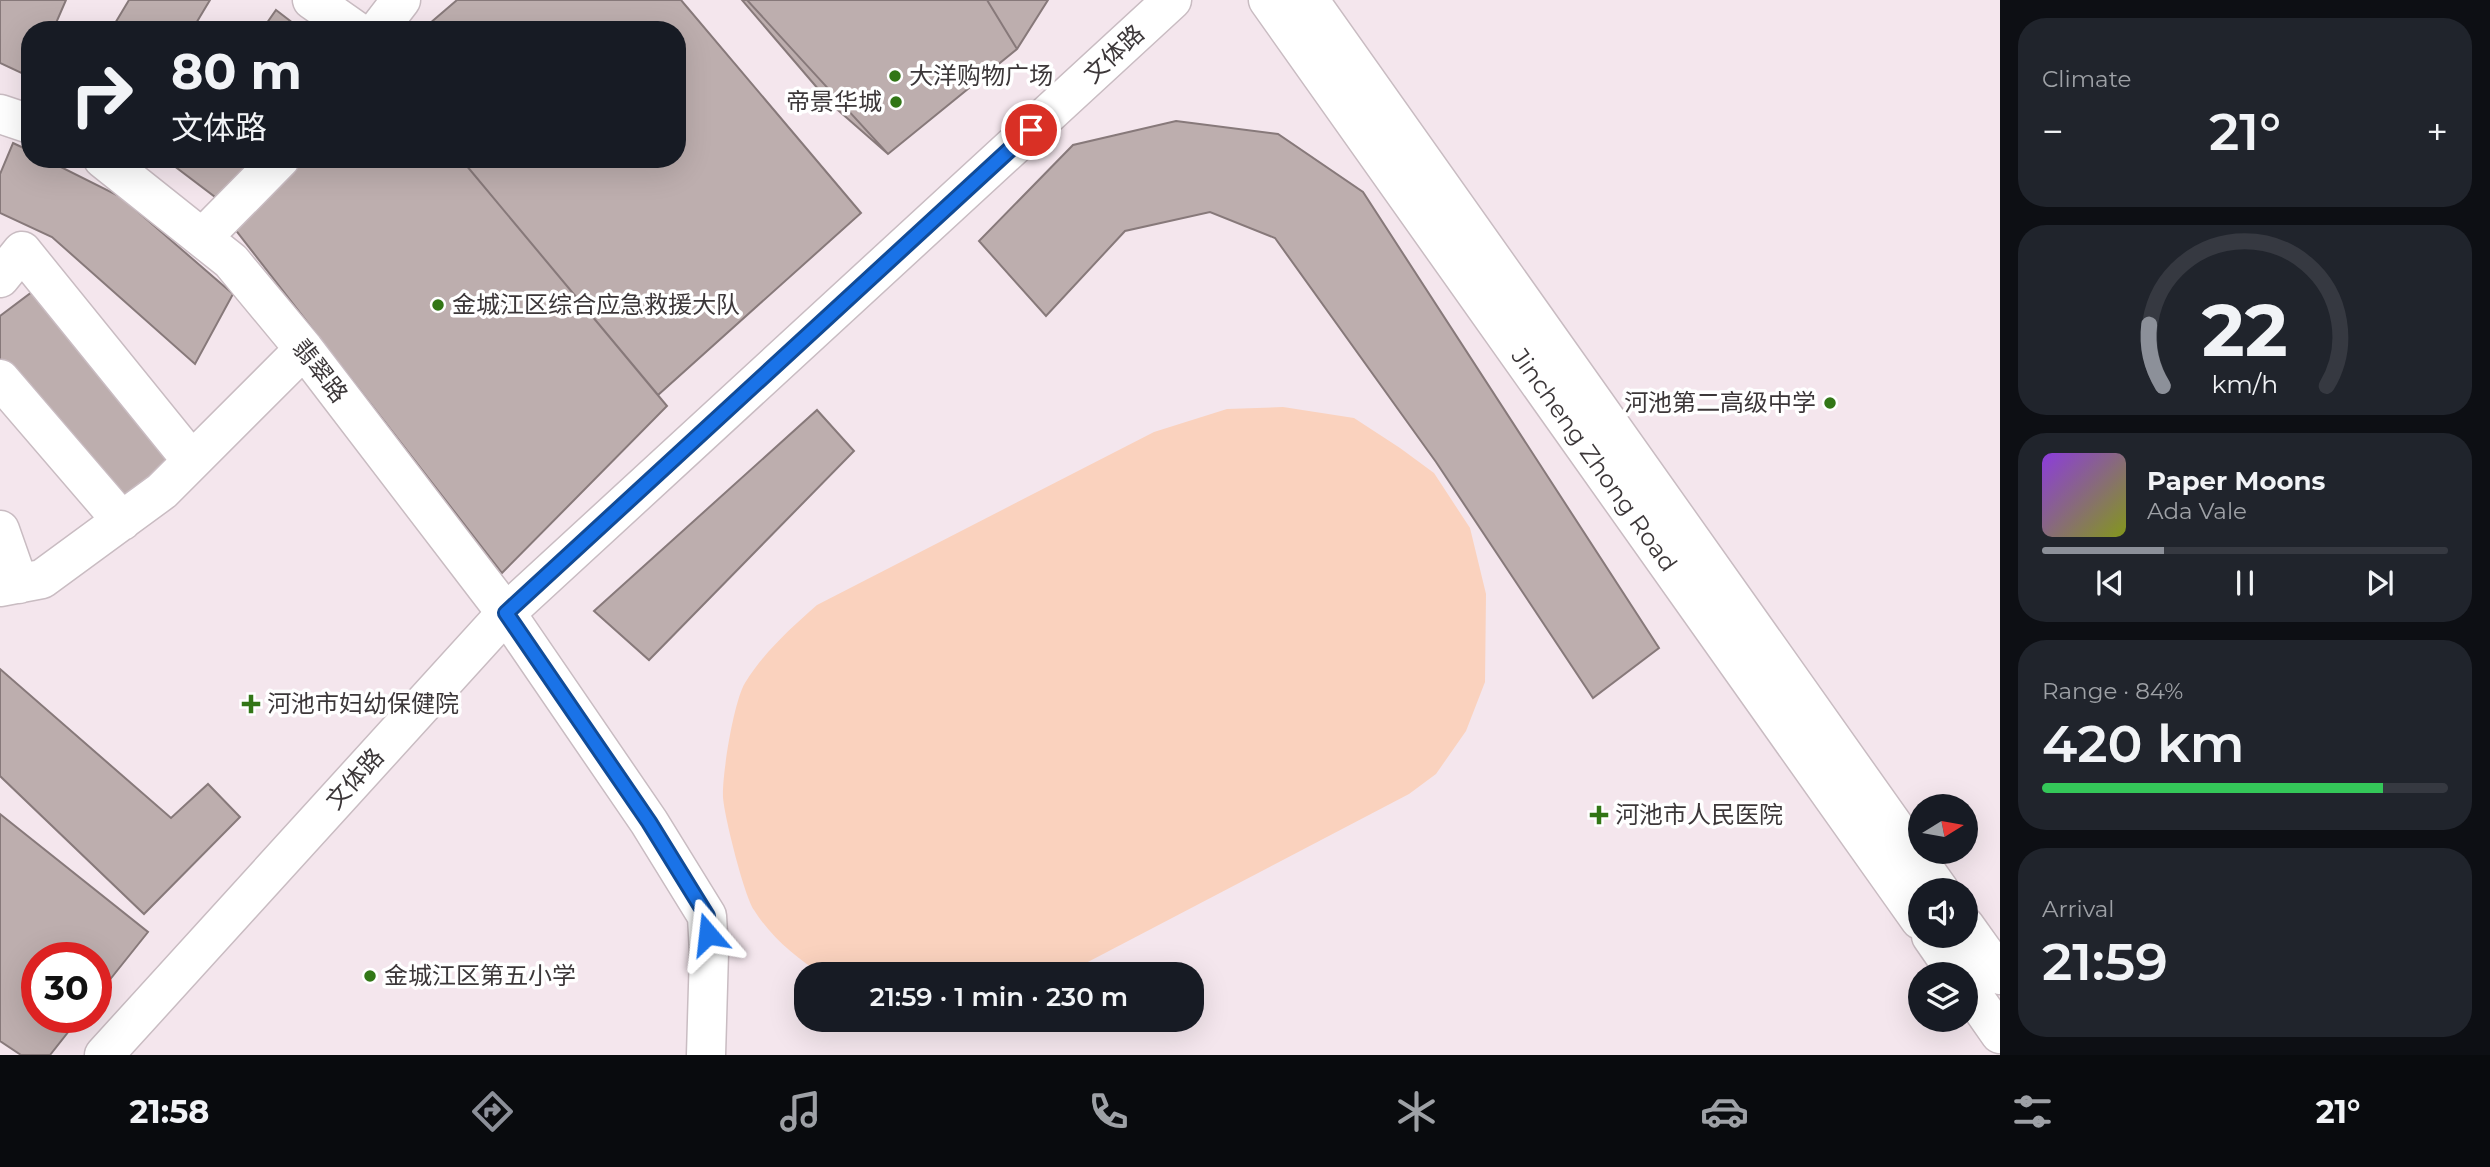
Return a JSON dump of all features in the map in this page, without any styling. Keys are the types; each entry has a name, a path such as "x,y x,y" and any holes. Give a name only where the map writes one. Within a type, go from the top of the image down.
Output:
{"main road":[{"path":"312,0 342,21"},
{"path":"385,21 401,0"},
{"name":"文体路","path":"104,1055 506,613 1172,0"},
{"name":"Jincheng Zhong Road","path":"1268,0 1908,903"},
{"name":"Jincheng Zhong Road","path":"1309,0 1931,878"},
{"path":"0,114 21,121"},
{"name":"翡翠路","path":"114,168 232,261 304,349 506,613 649,822 707,916 709,952 706,1055"},
{"path":"202,238 271,168"},
{"path":"0,278 22,251 192,461"},
{"path":"0,530 9,585 42,579 162,491 304,349"},
{"path":"0,379 122,521"},
{"path":"1978,944 2000,975"},
{"path":"1978,1003 2000,1034"}],"shaded area":[{"path":"1283,407 1354,418 1434,473 1470,528 1486,594 1485,682 1466,731 1436,774 1409,794 1088,962 804,962 768,929 754,910 745,889 727,820 723,797 724,772 737,705 752,672 769,651 817,605 1154,432 1227,409"}],"building":[{"path":"0,0 66,0 57,21 21,21 21,73 0,63"},
{"path":"129,0 210,0 197,21 116,21"},
{"path":"457,0 681,0 861,213 658,395 469,168 686,168 686,21 432,21"},
{"name":"大洋购物广场","path":"742,0 1048,0 1017,49 888,154 831,104"},
{"name":"大洋购物广场","path":"747,0 987,0 1017,49 888,154"},
{"path":"276,10 290,21 268,21"},
{"path":"1176,121 1278,134 1363,192 1659,648 1593,698 1436,462 1275,238 1210,212 1125,231 1046,316 979,241 1073,145"},
{"path":"13,143 21,147 21,168 63,168 121,197 233,294 195,364 52,237 0,213 0,174"},
{"path":"177,168 255,168 227,206"},
{"name":"金城江区综合应急救援大队","path":"271,168 469,168 667,406 502,573 224,215"},
{"path":"32,292 173,465 130,507 0,359 0,316"},
{"path":"817,410 854,451 649,660 594,611"},
{"path":"0,669 171,818 208,784 240,817 144,914 0,776"},
{"path":"0,814 148,932 112,977 112,942 21,942 21,1033 67,1033 50,1055 21,1055 0,1041"}],"place":[{"name":"大洋购物广场","path":"895,76"},
{"name":"帝景华城","path":"896,102"},
{"name":"金城江区综合应急救援大队","path":"438,305"},
{"name":"河池第二高级中学","path":"1830,403"},
{"name":"河池市妇幼保健院","path":"251,704"},
{"name":"河池市人民医院","path":"1599,815"},
{"name":"金城江区第五小学","path":"370,976"}],"route":[{"path":"708,934 707,916 649,822 506,613 1031,130"}]}
